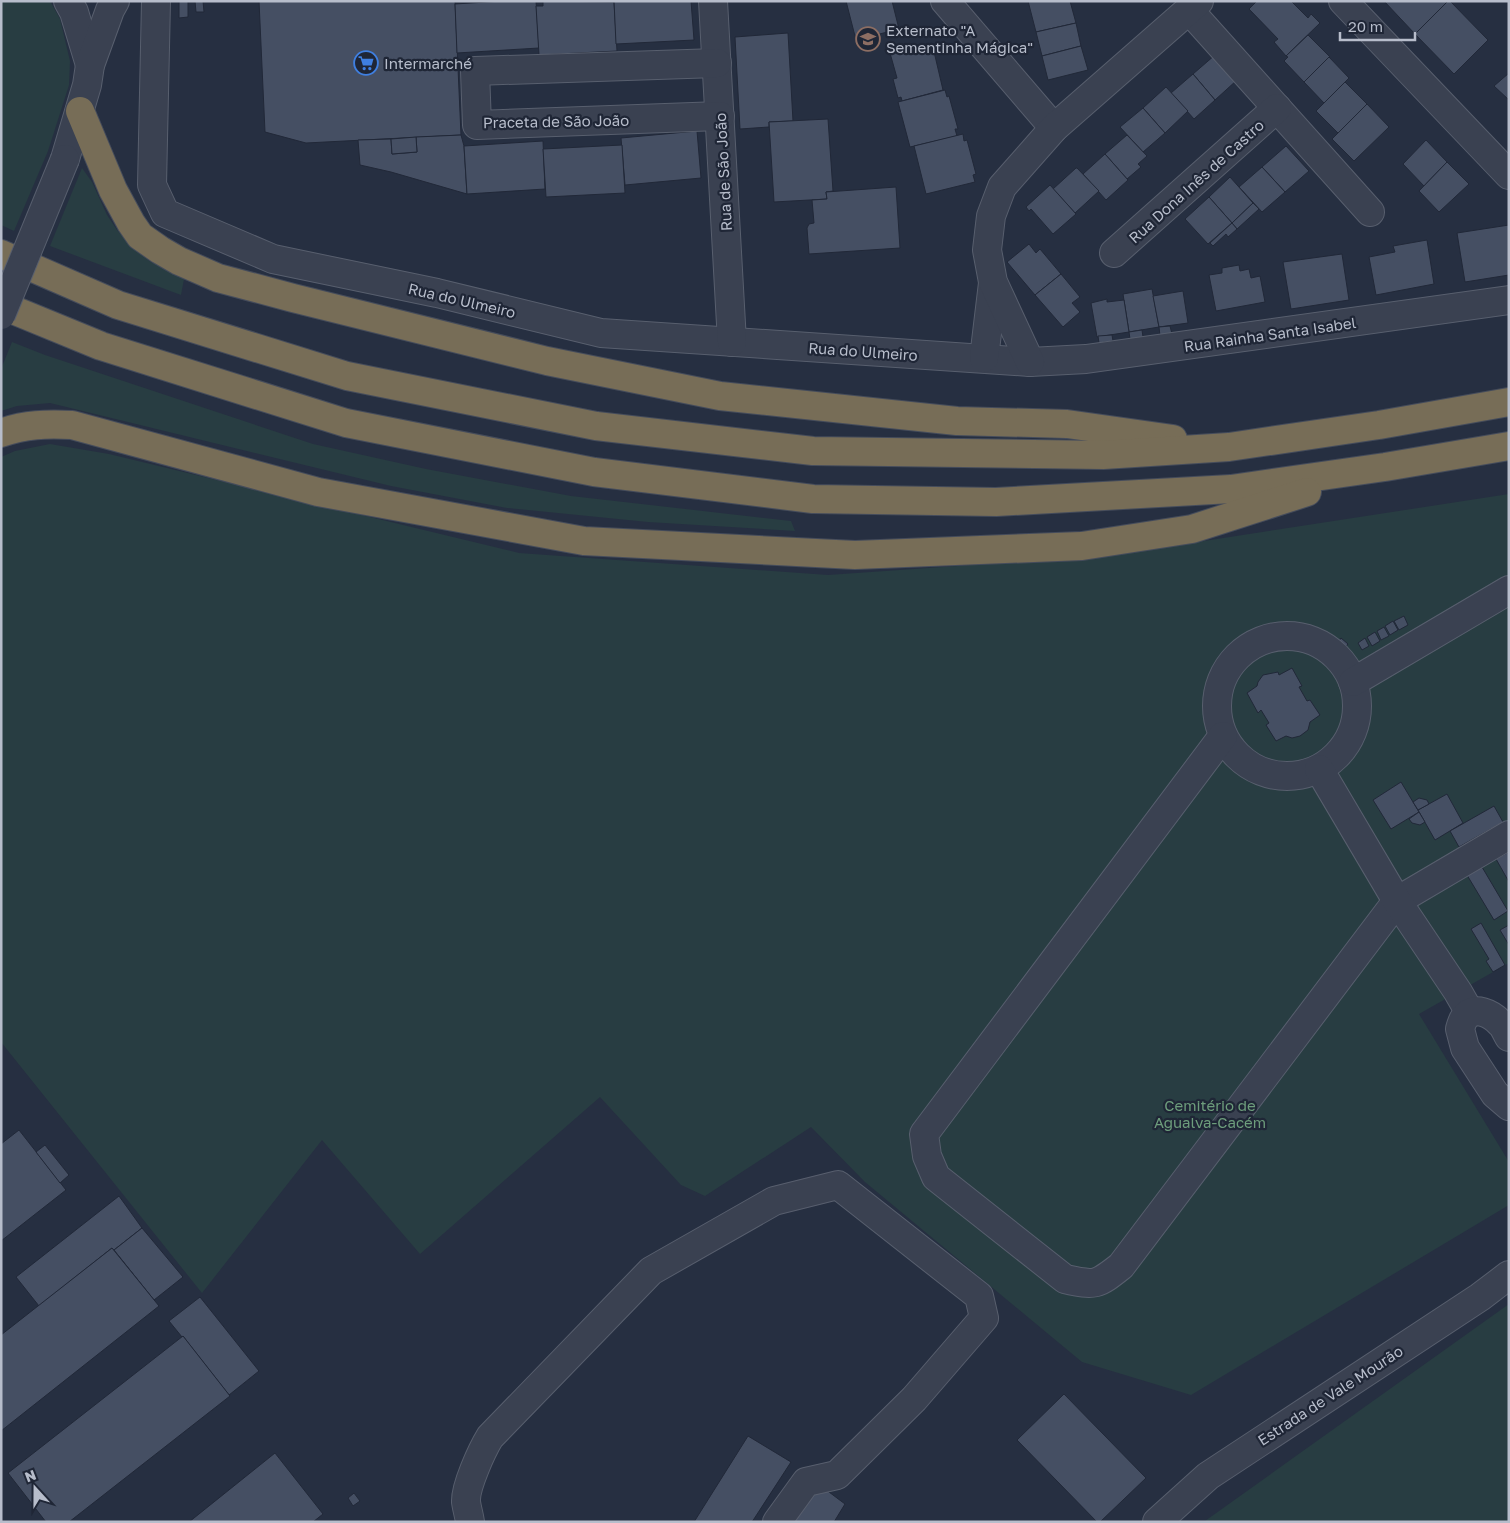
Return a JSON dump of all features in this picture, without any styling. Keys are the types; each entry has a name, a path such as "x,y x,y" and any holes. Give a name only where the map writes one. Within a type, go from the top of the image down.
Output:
{"highway":[{"path":"80,111 113,190 130,223 140,236 179,261 218,278 546,361 720,396 957,421 1067,424 1229,446"},
{"path":"1,254 118,305 347,376 596,426 813,451 1103,455 1229,446 1379,425 1509,402"},
{"path":"1,305 101,346 346,423 594,472 813,499 996,502 1231,490 1509,446"},
{"path":"1,433 22,426 45,424 72,425 318,492 584,541 856,554 1082,546 1192,529 1385,467"}],"street":[{"path":"68,1 74,12 90,65"},
{"path":"1,315 65,160 87,85 90,65 115,1"},
{"name":"Rua do Ulmeiro","path":"156,1 152,185 165,213 273,259 437,293 601,333 984,358"},
{"name":"Rua de São João","path":"713,1 732,342"},
{"path":"945,1 1054,128"},
{"path":"1343,1 1509,175"},
{"path":"1030,362 993,282 987,250 991,216 1002,187 1054,128 1194,6"},
{"name":"Rua Dona Inês de Castro","path":"1194,6 1277,108 1370,212"},
{"name":"Praceta de São João","path":"717,62 475,71 476,125 720,116"},
{"name":"Rua Dona Inês de Castro","path":"1114,253 1277,108"},
{"path":"984,358 993,282"},
{"name":"Rua Rainha Santa Isabel","path":"984,358 1030,362 1096,358 1509,300"},
{"path":"1353,682 1509,590"},
{"path":"1282,636 1304,638 1325,647 1342,662 1353,682 1357,702 1356,722 1348,741 1336,758 1319,769 1297,776 1274,776 1253,769 1235,755 1223,736 1216,714 1218,692 1226,671 1240,653 1260,641 1282,636"},
{"path":"1223,736 924,1134 927,1156 936,1177 1065,1279 1083,1283 1102,1281 1120,1266 1397,901 1509,835"},
{"path":"1319,769 1397,901 1464,1003 1475,1011 1487,1012 1501,1023 1509,1037"},
{"path":"1464,1003 1465,1016 1460,1029 1465,1048 1495,1094 1509,1106"},
{"path":"470,1522 466,1500 468,1491 482,1452 490,1437 651,1271 774,1201 838,1185 979,1296 984,1318 914,1399 837,1475 806,1482 777,1522"},
{"name":"Estrada de Vale Mourão","path":"1157,1522 1208,1476 1480,1297 1509,1275"}],"green space":[{"path":"1,1 50,1 60,19 70,61 69,85 48,151 14,231 1,225"},
{"path":"82,168 92,182 107,215 134,249 151,262 184,279 181,295 50,246"},
{"path":"12,342 45,355 313,444 426,469 571,496 791,521 795,531 648,522 507,508 391,486 50,403 17,406 1,411 1,369"},
{"name":"Cemitério de Agualva-Cacém","path":"50,444 109,454 519,553 828,575 1113,555 1509,494 1509,963 1419,1014 1509,1162 1509,1205 1191,1395 1082,1362 865,1182 811,1127 705,1196 681,1185 600,1097 420,1254 322,1140 202,1293 1,1042 1,457 15,451"},
{"path":"1509,1304 1509,1522 1205,1522 1205,1521"}],"building":[{"path":"179,1 188,1 188,17 179,18"},
{"path":"195,1 203,1 204,12 196,12"},
{"path":"259,1 455,1 461,135 306,143 265,132"},
{"path":"536,1 539,48 457,53 455,4"},
{"path":"543,1 614,2 617,51 539,55 536,6 543,6"},
{"path":"614,1 691,1 694,40 616,44"},
{"path":"846,1 892,1 899,29 856,40"},
{"path":"1028,1 1070,1 1076,23 1036,32"},
{"path":"1257,1 1291,1 1308,18 1311,14 1320,23 1286,56 1274,42 1278,39 1249,9"},
{"path":"1384,1 1448,1 1415,34"},
{"path":"1448,1 1488,40 1454,74 1415,34"},
{"path":"1076,23 1081,46 1042,56 1036,32"},
{"path":"788,33 793,121 769,122 769,127 740,129 735,37"},
{"path":"1308,35 1330,57 1304,82 1284,61 1288,57 1286,56"},
{"path":"932,43 943,90 902,101 901,97 898,98 893,79 897,78 890,53"},
{"path":"1081,46 1088,70 1048,80 1042,56"},
{"path":"1215,55 1237,80 1215,100 1193,74"},
{"path":"1329,57 1349,78 1324,103 1304,82"},
{"path":"1509,73 1509,100 1494,86"},
{"path":"1193,74 1215,100 1194,119 1171,93"},
{"path":"1345,82 1367,104 1338,133 1316,111"},
{"path":"1166,87 1188,111 1165,133 1143,108"},
{"path":"945,90 947,97 949,96 958,129 955,129 957,136 910,147 898,102"},
{"path":"1367,104 1389,127 1354,161 1332,139"},
{"path":"1143,108 1165,133 1143,152 1120,127"},
{"path":"828,119 833,191 826,192 827,199 774,202 769,122"},
{"path":"697,131 701,178 625,185 621,138"},
{"path":"963,134 964,141 967,140 976,174 973,175 975,182 926,194 914,146"},
{"path":"461,135 464,146 467,194 360,165 358,140 391,139 392,154 417,152 416,137"},
{"path":"1127,135 1147,156 1138,164 1141,167 1127,179 1105,154"},
{"path":"416,137 417,152 392,154 391,139"},
{"path":"1426,140 1447,162 1424,186 1403,164"},
{"path":"543,141 545,189 467,194 464,146"},
{"path":"622,145 625,193 546,197 543,149"},
{"path":"1286,146 1309,171 1285,192 1262,167"},
{"path":"1105,154 1128,180 1106,200 1083,174"},
{"path":"1447,162 1469,184 1439,212 1419,191"},
{"path":"1262,167 1285,192 1262,212 1239,187"},
{"path":"1076,168 1099,191 1075,213 1053,189"},
{"path":"1230,177 1253,203 1232,223 1209,197"},
{"path":"1050,185 1076,214 1053,234 1031,209 1029,211 1026,207"},
{"path":"896,187 900,248 809,254 807,228 809,224 814,223 812,200 827,199 826,192"},
{"path":"1209,197 1232,223 1208,244 1185,219"},
{"path":"1253,203 1259,209 1237,229 1232,223"},
{"path":"1232,223 1237,229 1228,237 1226,234 1213,246 1210,243"},
{"path":"1509,225 1509,275 1465,282 1457,233"},
{"path":"1427,240 1434,284 1376,295 1369,257 1395,252 1393,246"},
{"path":"1029,244 1036,253 1040,249 1061,274 1035,295 1007,262"},
{"path":"1342,254 1349,300 1291,309 1283,262"},
{"path":"1239,265 1240,271 1249,269 1251,278 1260,276 1265,302 1216,311 1209,275 1222,273 1222,268"},
{"path":"1061,274 1080,297 1072,303 1080,312 1063,327 1035,295"},
{"path":"1152,289 1159,327 1129,332 1123,294"},
{"path":"1183,291 1188,323 1159,327 1153,296"},
{"path":"1107,299 1107,302 1124,300 1129,332 1097,337 1091,303"},
{"path":"1170,326 1172,334 1160,336 1159,327"},
{"path":"1142,330 1143,337 1130,339 1129,332"},
{"path":"1112,335 1113,341 1099,343 1098,336"},
{"path":"1404,616 1408,625 1399,630 1394,621"},
{"path":"1393,621 1398,630 1390,635 1385,626"},
{"path":"1384,627 1389,636 1381,640 1377,631"},
{"path":"1375,632 1380,641 1372,646 1367,637"},
{"path":"1341,638 1348,644 1342,651 1336,645"},
{"path":"1365,638 1369,646 1362,650 1358,643"},
{"path":"1292,668 1302,686 1299,687 1307,701 1310,700 1320,715 1310,722 1308,730 1300,736 1292,738 1286,736 1276,741 1266,725 1269,723 1261,710 1258,713 1247,693 1257,686 1263,675 1278,672 1279,675"},
{"path":"1401,782 1419,812 1391,829 1373,800"},
{"path":"1447,794 1463,823 1435,840 1418,810"},
{"path":"1419,798 1427,800 1429,804 1418,810 1413,802"},
{"path":"1494,806 1503,822 1459,847 1450,831"},
{"path":"1419,812 1425,822 1420,825 1412,823 1409,819"},
{"path":"1509,852 1509,882 1496,859"},
{"path":"1482,867 1508,911 1494,920 1467,875"},
{"path":"1481,923 1505,965 1493,972 1486,961 1489,959 1471,929"},
{"path":"1509,925 1509,945 1500,930"},
{"path":"19,1130 66,1190 1,1241 1,1144"},
{"path":"45,1145 69,1175 60,1183 36,1152"},
{"path":"119,1196 142,1228 114,1250 112,1248 39,1306 16,1277"},
{"path":"142,1228 183,1277 154,1300 114,1250"},
{"path":"112,1248 159,1306 1,1431 1,1335"},
{"path":"200,1297 259,1371 229,1395 169,1321"},
{"path":"183,1336 230,1396 69,1522 46,1522 8,1473"},
{"path":"1064,1394 1146,1478 1100,1522 1097,1522 1017,1440"},
{"path":"748,1436 791,1462 752,1522 694,1522"},
{"path":"275,1453 323,1514 313,1522 189,1522"},
{"path":"817,1483 845,1504 834,1522 788,1522"},
{"path":"354,1493 360,1501 353,1506 348,1498"}],"place":[{"name":"Externato \"A Sementinha Mágica\"","path":"868,39"},
{"name":"Intermarché","path":"366,63"}]}
